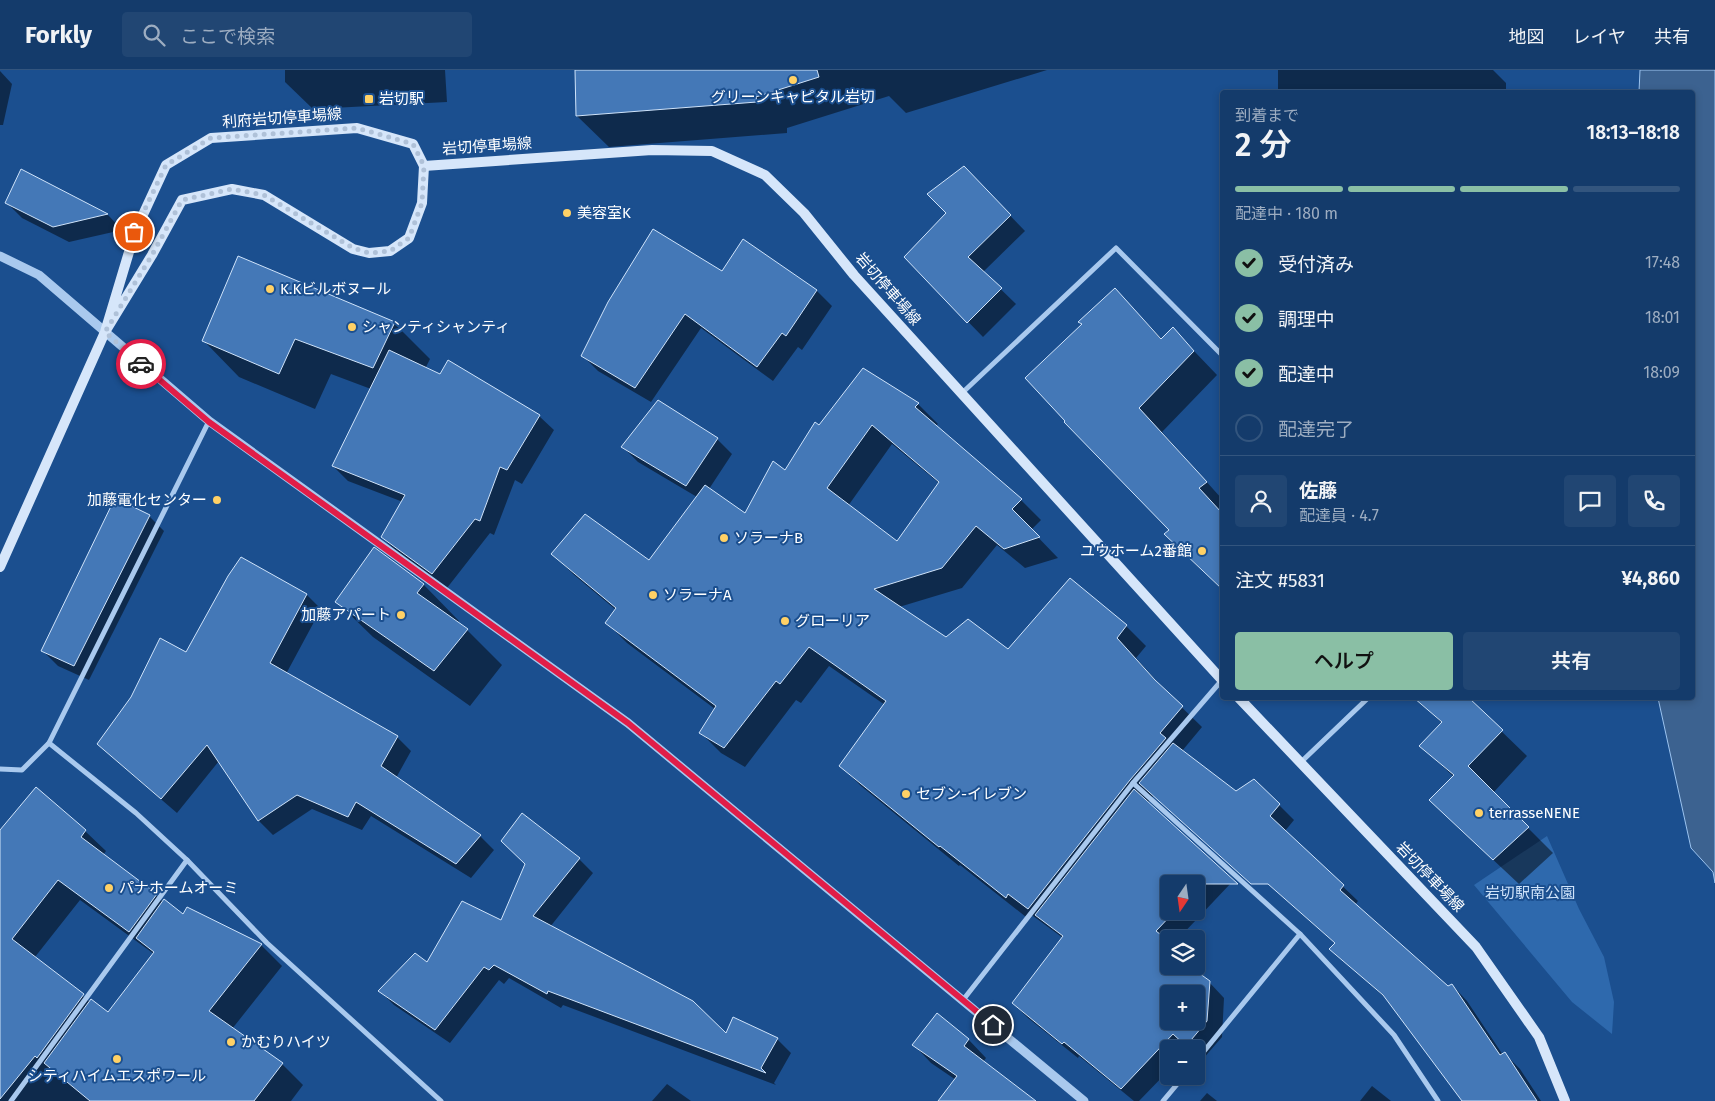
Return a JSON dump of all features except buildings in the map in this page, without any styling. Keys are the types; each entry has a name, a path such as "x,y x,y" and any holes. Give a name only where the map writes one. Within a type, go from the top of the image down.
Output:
{"main road":[{"name":"利府岩切停車場線","path":"0,567 105,332 152,255 182,200 232,189 264,195 353,248 369,253 390,251 409,238 422,203 424,166 413,144 357,128 211,138 166,165 134,232 105,332"},
{"name":"岩切停車場線","path":"424,166 652,150 712,151 765,175 804,213 854,275 1220,678"},
{"name":"岩切停車場線","path":"1241,700 1476,947 1539,1037 1565,1101"}],"street":[{"path":"961,394 1116,248 1220,353"},
{"path":"0,256 39,275 209,422 628,723 1084,1101"},
{"path":"0,769 22,770 49,742 209,422"},
{"path":"963,1000 1134,783 1220,682"},
{"path":"1300,763 1366,700"},
{"path":"49,742 136,813 187,860 267,943 441,1101"},
{"path":"1134,783 1300,934 1394,1035 1438,1101"},
{"path":"11,1101 187,860"},
{"path":"1205,1050 1300,934"},
{"path":"1164,1101 1177,1085"}],"green space":[{"name":"岩切駅南公園","path":"1547,836 1579,909 1604,957 1614,1002 1612,1034 1572,1002 1474,885"}],"shaded area":[{"path":"1640,70 1715,70 1715,883 1713,872 1691,848 1658,700 1695,700 1695,90 1639,90"}],"way so far":[{"path":"134,232 166,165 211,138 357,128 413,144 424,166 422,203 409,238 390,251 369,253 353,248 264,195 232,189 182,200 152,255 105,332 141,364"}],"place":[{"name":"グリーンキャピタル岩切","path":"793,80"},
{"name":"岩切駅","path":"369,99"},
{"name":"美容室K","path":"567,213"},
{"name":"K.Kビルボヌール","path":"270,289"},
{"name":"シャンティシャンティ","path":"352,327"},
{"name":"加藤電化センター","path":"217,500"},
{"name":"ソラーナB","path":"724,538"},
{"name":"ユウホーム2番館","path":"1202,551"},
{"name":"ソラーナA","path":"653,595"},
{"name":"加藤アパート","path":"401,615"},
{"name":"グローリア","path":"785,621"},
{"name":"セブン-イレブン","path":"906,794"},
{"name":"terrasseNENE","path":"1479,813"},
{"name":"パナホームオーミ","path":"109,888"},
{"name":"かむりハイツ","path":"231,1042"},
{"name":"シティハイムエスポワール","path":"117,1059"}],"route":[{"path":"141,364 209,422 628,723 993,1025"}]}
